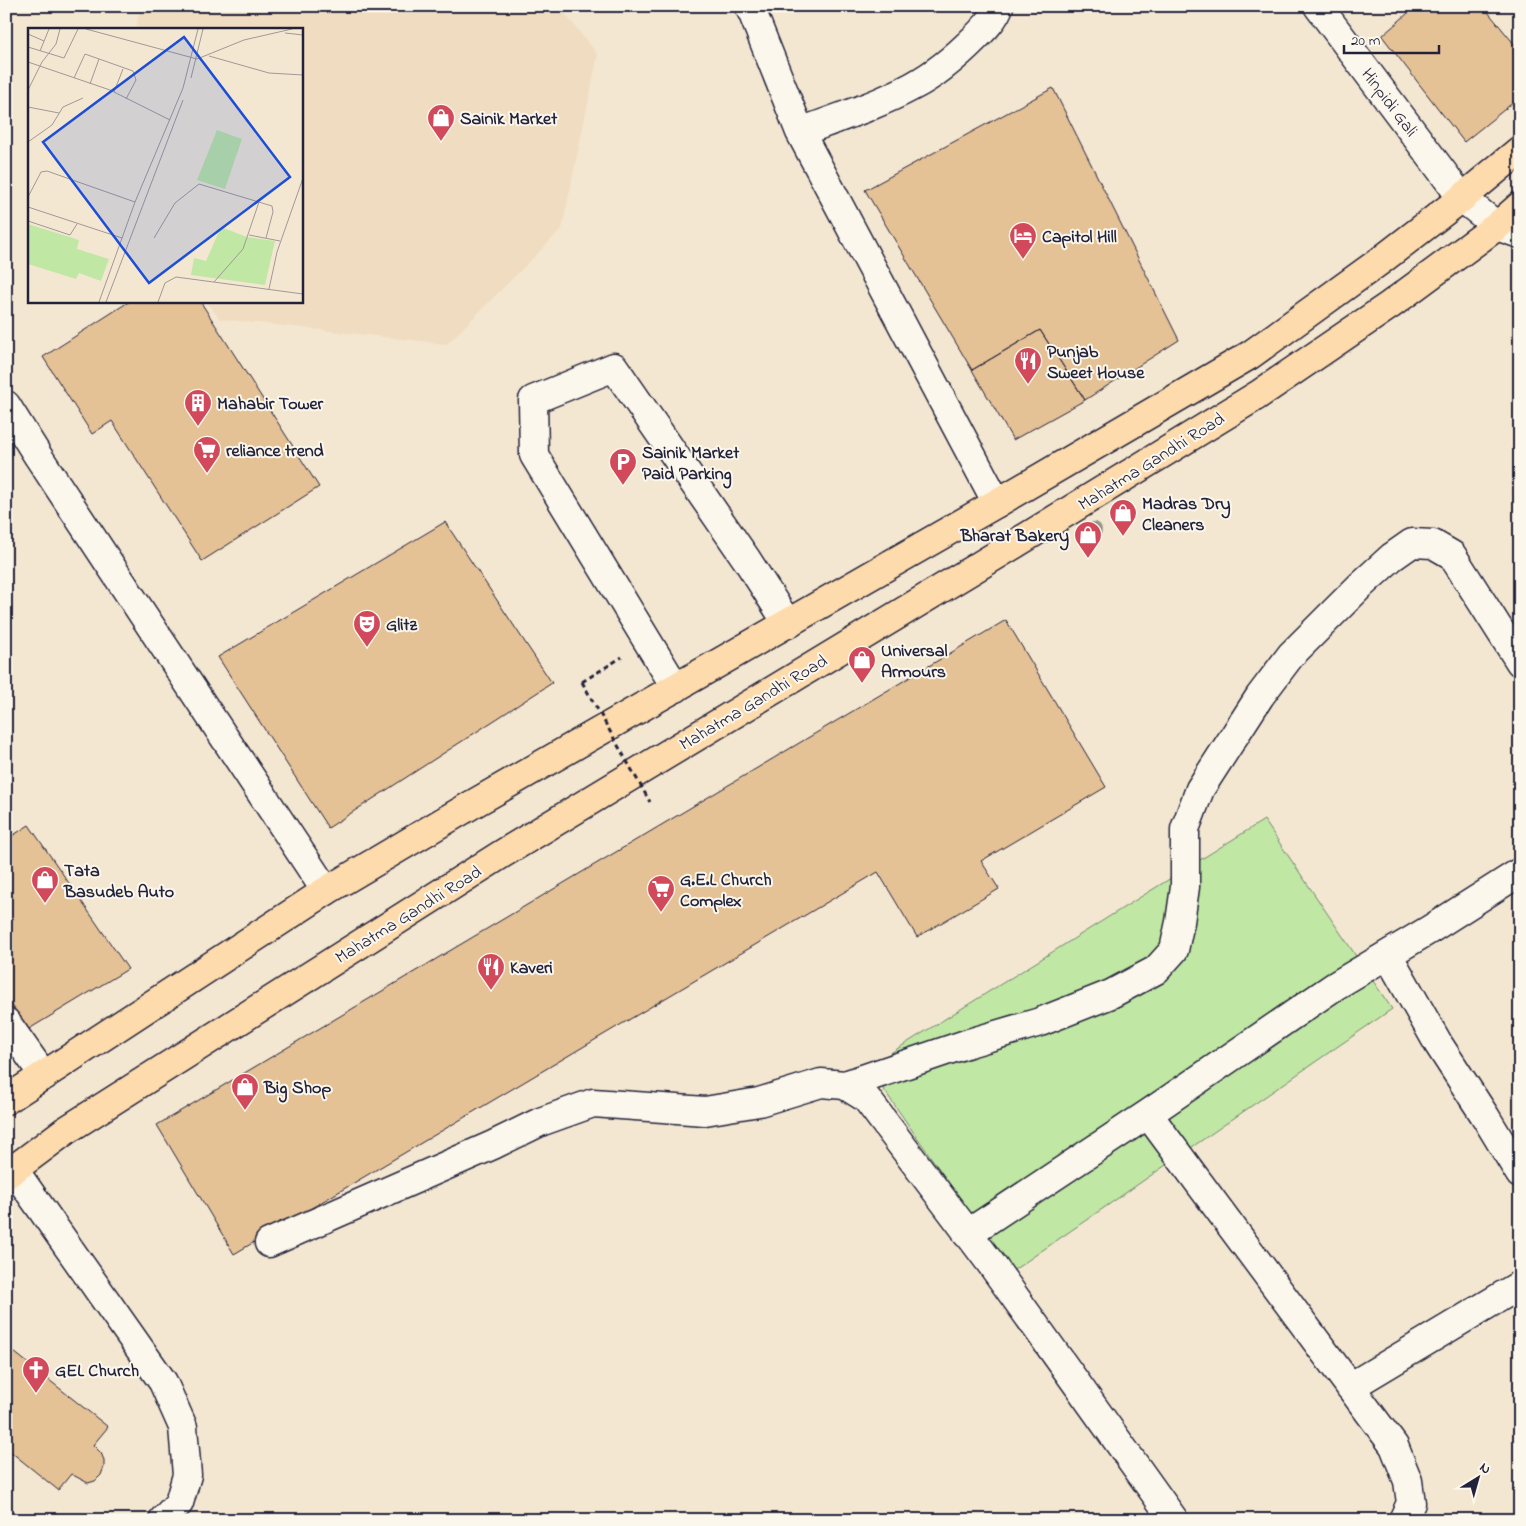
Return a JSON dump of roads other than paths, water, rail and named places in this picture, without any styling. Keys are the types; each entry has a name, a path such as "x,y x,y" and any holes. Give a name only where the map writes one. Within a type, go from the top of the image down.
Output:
{"main road":[{"path":"6,1100 326,891 1250,355 1380,261 1462,198 1520,150"},
{"name":"Mahatma Gandhi Road","path":"10,1172 65,1131 494,859 1258,395 1390,305 1508,230 1520,206"}],"street":[{"path":"800,132 887,99 915,85 962,51 984,30 998,11 999,6"},
{"name":"Hinpidi Gali","path":"1318,6 1462,198 1508,230"},
{"path":"756,9 800,132 997,503"},
{"path":"676,688 534,455 533,400 614,367 747,560 788,624"},
{"path":"6,404 326,891"},
{"path":"269,1243 440,1169 540,1122 593,1103 705,1110 759,1102 821,1083 845,1084 969,1043 1040,1022 1111,994 1156,970 1174,950 1185,887 1185,829 1200,789 1260,696 1291,655 1361,585 1392,557 1412,543 1433,544 1452,556 1520,662"},
{"path":"967,1234 1148,1114 1335,986 1520,872"},
{"path":"1388,955 1439,1045 1520,1174"},
{"path":"6,1022 44,1076"},
{"path":"845,1084 866,1098 1174,1520"},
{"path":"1148,1114 1394,1446 1408,1481 1411,1503 1403,1520"},
{"path":"10,1172 163,1382 183,1427 187,1475 179,1503 163,1520"},
{"path":"1350,1387 1520,1286"}],"place":[{"name":"Sainik Market","path":"441,142"},
{"name":"Capitol Hill","path":"1023,260"},
{"name":"Punjab Sweet House","path":"1028,385"},
{"name":"Mahabir Tower","path":"198,427"},
{"name":"reliance trend","path":"207,474"},
{"name":"Sainik Market Paid Parking","path":"623,486"},
{"name":"Madras Dry Cleaners","path":"1123,537"},
{"name":"Bharat Bakery","path":"1088,559"},
{"name":"Glitz","path":"367,648"},
{"name":"Universal Armours","path":"862,684"},
{"name":"Tata Basudeb Auto","path":"45,904"},
{"name":"G.E.L Church Complex","path":"661,913"},
{"name":"Kaveri","path":"491,991"},
{"name":"Big Shop","path":"245,1111"},
{"name":"GEL Church","path":"36,1394"}]}
